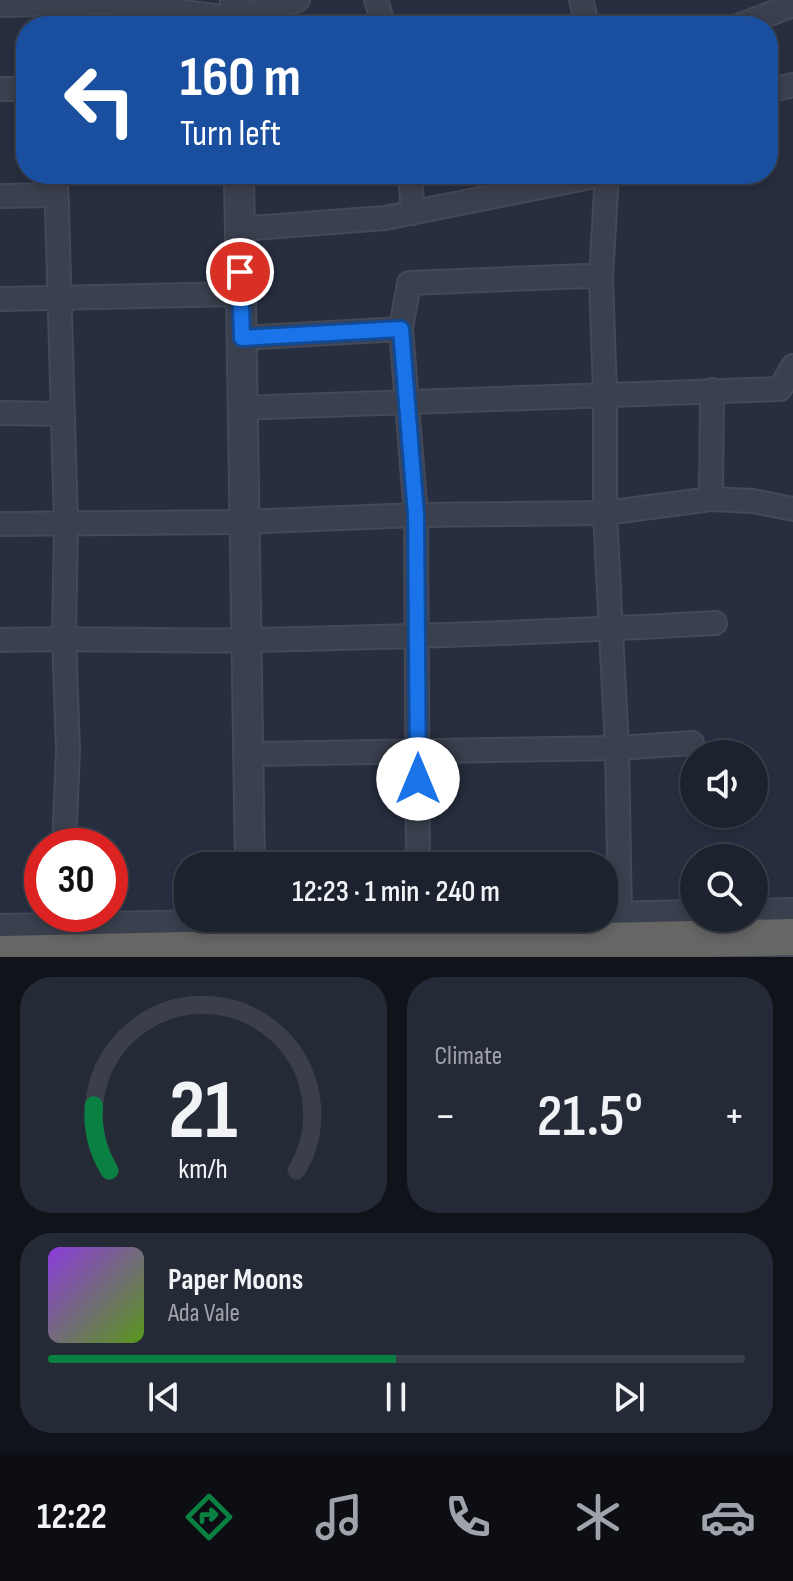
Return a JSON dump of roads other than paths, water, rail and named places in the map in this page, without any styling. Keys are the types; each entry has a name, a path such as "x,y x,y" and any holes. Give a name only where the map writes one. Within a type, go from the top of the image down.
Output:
{"highway":[{"path":"0,954 793,937"}],"street":[{"path":"0,5 112,1 236,15 298,0"},
{"path":"764,16 793,5"},
{"path":"0,196 56,184 66,524 64,637 68,751 65,828"},
{"path":"239,184 250,852"},
{"path":"411,184 413,213"},
{"path":"239,229 385,218 557,184"},
{"path":"606,184 601,278 605,513 617,748 614,852"},
{"path":"418,852 416,515 401,329 409,283 601,278"},
{"path":"0,299 240,294"},
{"path":"242,338 401,329"},
{"path":"243,408 780,389 793,366"},
{"path":"711,499 712,390"},
{"path":"0,413 62,414"},
{"path":"0,524 244,522 416,515 605,513 711,499 753,501 793,509"},
{"path":"0,640 64,637 246,641 715,623"},
{"path":"248,754 617,748 680,744"},
{"path":"768,914 793,913"},
{"path":"618,917 680,915"},
{"path":"128,921 174,922"},
{"path":"0,929 24,926"}]}
